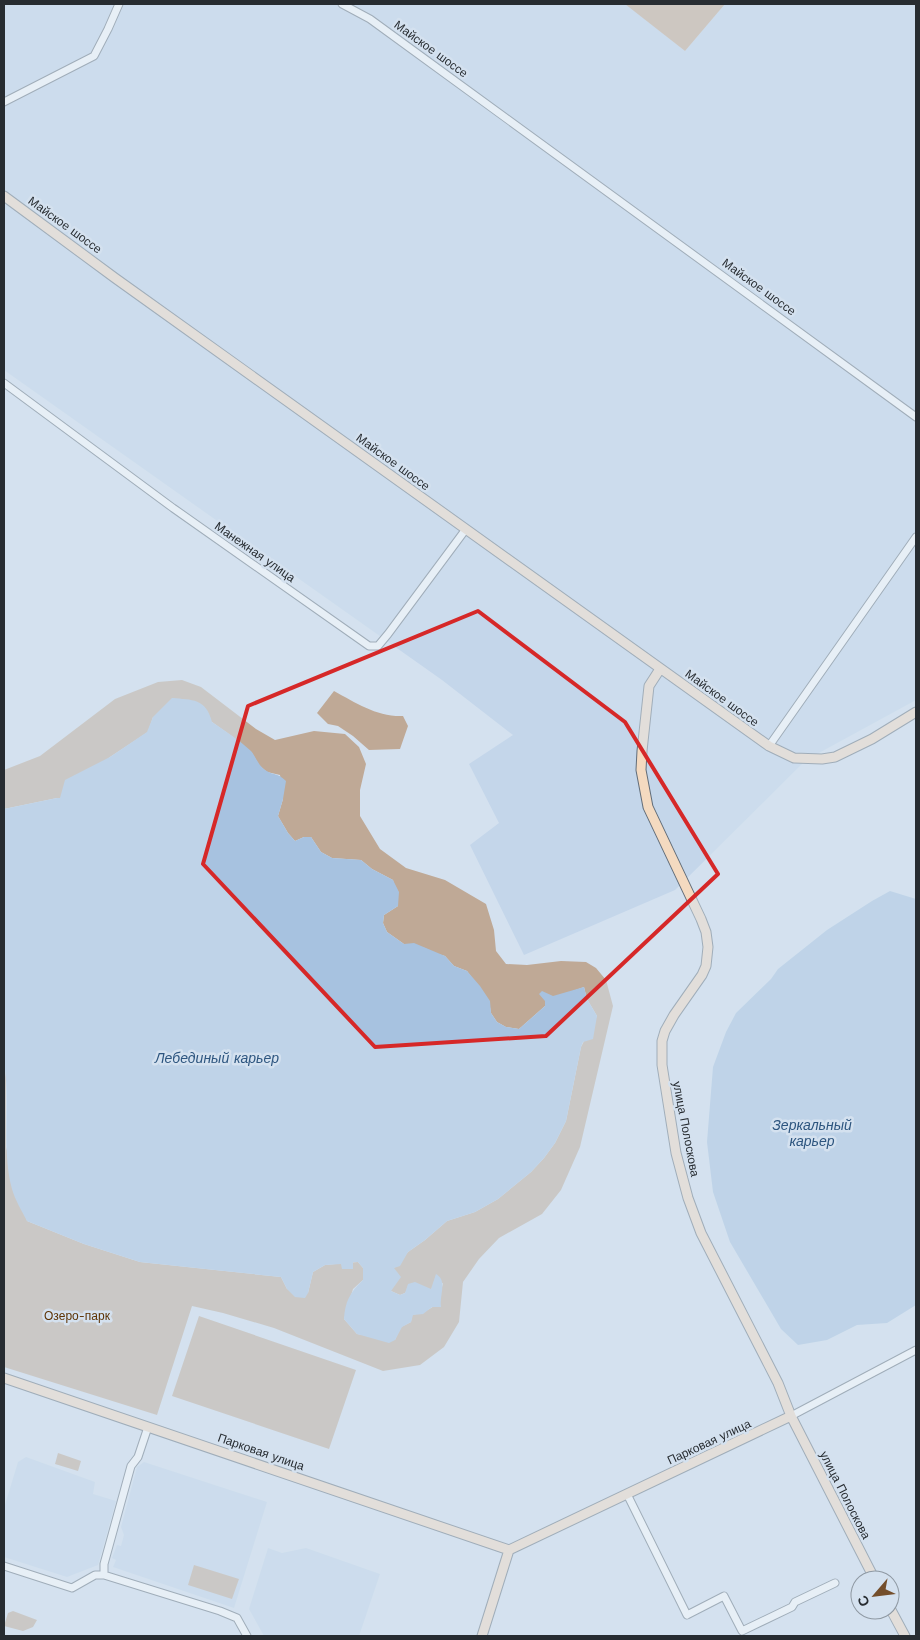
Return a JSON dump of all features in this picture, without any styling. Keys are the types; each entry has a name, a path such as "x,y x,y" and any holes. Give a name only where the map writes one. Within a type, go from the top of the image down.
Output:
{"street":[{"path":"4,102 94,56 119,4"},
{"name":"Майское шоссе","path":"342,4 370,19 916,417"},
{"name":"Майское шоссе","path":"4,196 769,746 794,758 822,759 835,757 872,739 916,712"},
{"name":"Манежная улица","path":"4,383 173,508 369,646 378,646 388,634 466,529"},
{"path":"769,746 916,537"},
{"name":"улица Полоскова","path":"660,669 648,692 641,770 648,807 701,919 706,932 708,947 706,966 702,975 674,1015 662,1041 662,1065 676,1153 688,1198 701,1233 778,1383 791,1416 870,1570"},
{"name":"Парковая улица","path":"4,1378 510,1550 791,1416 916,1350"},
{"path":"104,1575 104,1564 131,1466 138,1457 148,1427"},
{"path":"627,1494 687,1615 724,1596 742,1631 792,1607 795,1602 835,1583"},
{"path":"482,1636 510,1550"},
{"path":"4,1566 72,1588 95,1575 104,1575 237,1618 247,1636"},
{"path":"896,1620 905,1636"}],"highlighted area":[{"path":"478,611 625,722 718,874 546,1036 375,1047 203,864 248,706"}],"shaded area":[{"path":"4,4 626,4 685,51 725,4 916,4 916,700 806,760 675,890 524,955 470,845 499,823 469,764 513,735 442,680 4,370"},
{"path":"625,4 725,4 685,51"},
{"path":"26,1457 95,1482 93,1494 116,1501 98,1565 67,1577 4,1557 4,1508 18,1462"},
{"path":"144,1462 267,1502 234,1608 113,1567 116,1560 112,1558 117,1545 121,1546 124,1535 121,1527 137,1467"},
{"path":"268,1548 282,1553 306,1548 380,1574 359,1636 264,1636 249,1609"}],"green space":[{"name":"Озеро-парк","path":"182,680 201,687 256,729 275,740 314,731 345,734 359,747 366,764 360,790 360,816 380,849 406,868 445,880 486,904 494,930 496,951 506,964 527,965 561,961 586,962 596,968 606,980 613,1006 580,1147 561,1190 542,1214 499,1238 479,1259 463,1282 459,1322 444,1347 420,1365 383,1371 274,1328 192,1306 157,1415 4,1367 4,1063 6,1077 6,1147 27,1221 84,1244 140,1262 281,1277 287,1289 308,1293 313,1272 325,1265 358,1262 363,1268 363,1280 353,1289 344,1319 357,1334 395,1340 401,1327 411,1322 412,1315 426,1311 437,1302 443,1283 431,1289 408,1289 400,1295 391,1291 394,1268 408,1252 447,1221 475,1212 498,1199 531,1172 544,1158 555,1143 566,1121 581,1047 597,1016 587,999 584,987 545,1001 545,1006 519,1029 506,1027 497,1022 491,1013 489,1001 467,971 454,966 445,956 425,948 404,944 387,932 383,923 384,915 398,906 393,880 372,869 361,860 332,858 321,852 311,837 304,837 295,841 278,816 283,799 280,775 267,772 259,765 252,753 212,722 153,717 148,732 110,757 60,799 57,798 4,809 4,770 40,756 115,699 158,682"},
{"path":"334,691 376,712 403,716 408,726 400,749 369,750 338,726 328,724 317,713"},
{"path":"199,1316 356,1370 329,1449 172,1396"},
{"path":"58,1453 81,1461 78,1471 55,1464"},
{"path":"194,1565 239,1579 232,1599 188,1585"},
{"path":"13,1611 37,1620 33,1627 23,1631 4,1626 8,1613"}],"water":[{"name":"Лебединый карьер","path":"172,698 192,700 202,704 206,708 212,722 251,751 265,770 280,776 286,781 278,816 295,841 304,837 311,837 321,852 332,858 361,860 372,869 393,880 399,892 398,906 384,915 383,923 387,932 404,944 414,943 445,956 454,966 467,971 490,1001 491,1013 497,1022 506,1027 519,1029 545,1006 545,1001 539,994 542,991 553,996 584,987 587,999 597,1016 593,1039 583,1042 581,1047 566,1121 555,1143 544,1158 531,1172 498,1199 475,1212 447,1221 408,1252 400,1266 394,1268 401,1277 391,1291 400,1295 405,1293 408,1284 415,1282 431,1289 436,1274 440,1277 442,1280 441,1307 432,1307 423,1314 413,1315 411,1322 402,1327 395,1340 389,1343 357,1334 344,1319 349,1298 363,1280 363,1268 358,1262 353,1262 353,1269 342,1269 341,1264 325,1265 313,1272 305,1298 295,1297 287,1289 281,1277 140,1262 84,1244 27,1221 13,1193 7,1158 7,1094 4,1063 4,809 60,798 65,780 110,757 147,732 153,717"},
{"name":"Зеркальный карьер","path":"890,891 916,899 916,1305 887,1323 857,1325 827,1340 798,1345 781,1329 730,1242 713,1192 707,1142 713,1067 726,1032 736,1013 771,979 778,969 827,930"}]}
